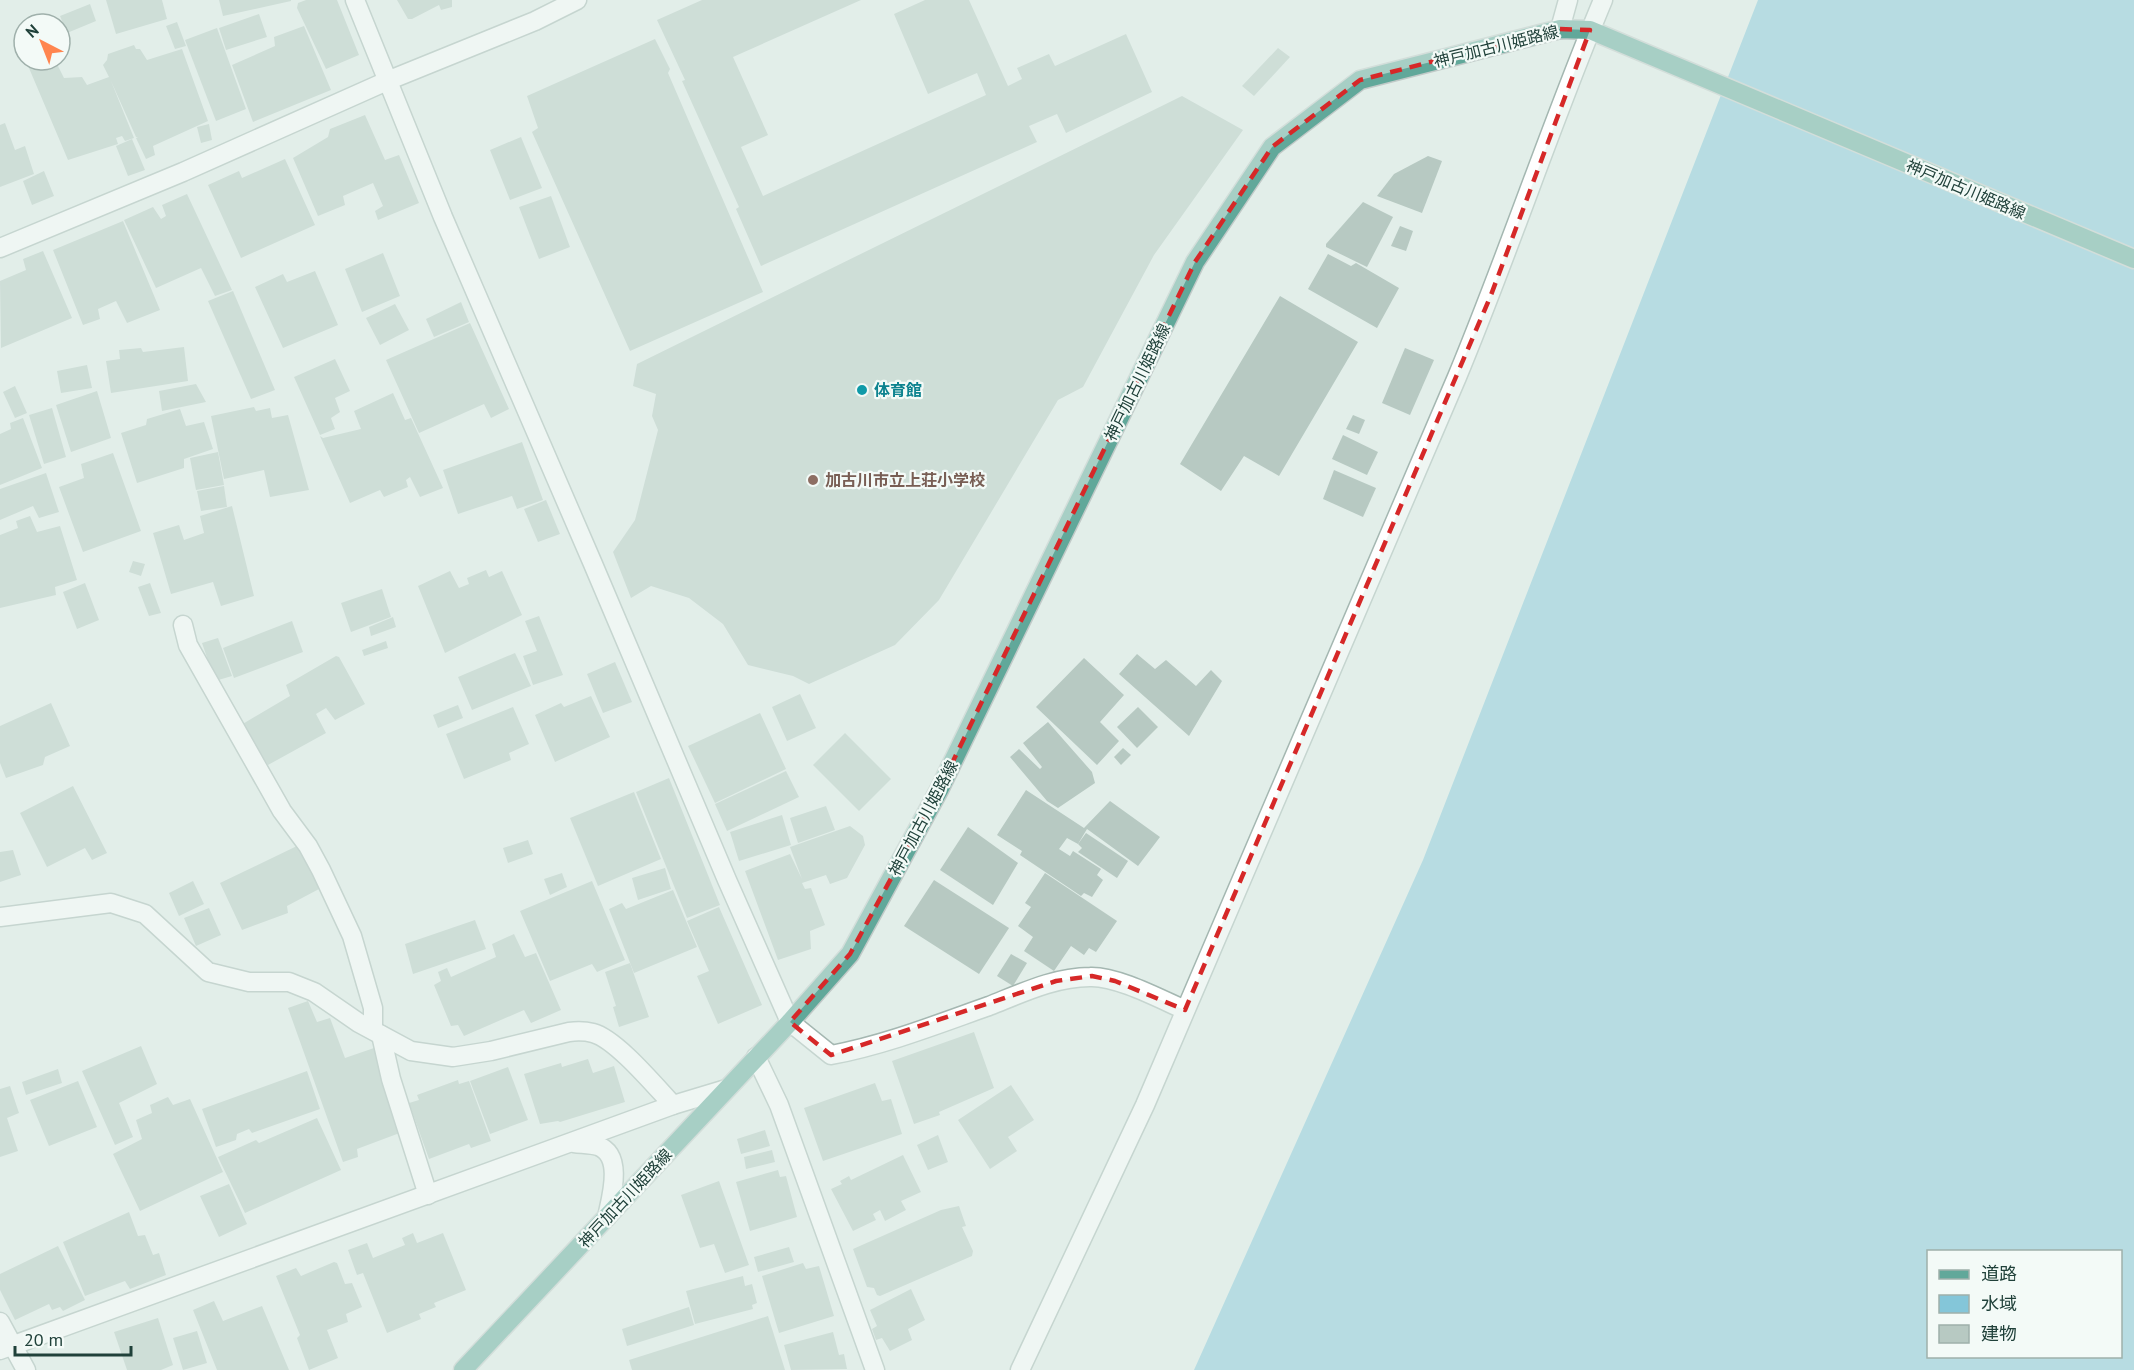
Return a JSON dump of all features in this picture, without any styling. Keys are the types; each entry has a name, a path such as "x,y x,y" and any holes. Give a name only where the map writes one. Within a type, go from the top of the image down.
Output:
{"main road":[{"name":"神戸加古川姫路線","path":"463,1370 790,1022 850,954 939,790 1195,262 1272,147 1360,80 1560,29 1590,30 2134,260"}],"street":[{"path":"355,0 443,217 790,1022 831,1054 855,1050 967,1014 1056,981 1092,976 1115,981 1185,1010"},
{"path":"0,248 183,172 387,81 535,21 577,0"},
{"path":"1560,29 1568,0"},
{"path":"1020,1370 1145,1105 1491,295 1568,83 1603,0"},
{"path":"183,625 188,645 282,811 308,846 352,936 373,1008 377,1033 428,1195"},
{"path":"0,917 111,903 145,914 208,972 249,982 289,982 314,992 359,1023 411,1051 453,1057 491,1051 569,1032 594,1033 608,1040 673,1105"},
{"path":"756,1057 779,1105 875,1370"},
{"path":"6,1348 569,1142 726,1089"},
{"path":"569,1142 599,1147 608,1154 612,1162 615,1182 607,1217"},
{"path":"0,1322 6,1348 26,1370"}],"highlighted area":[{"path":"1560,29 1590,30 1491,295 1185,1010 1115,981 1092,976 1056,981 831,1055 790,1022 850,954 939,790 1195,262 1272,147 1360,80"}],"water":[{"path":"1758,0 2134,0 2134,1370 1194,1370 1423,860"}],"building":[{"path":"106,0 162,0 167,19 116,34"},
{"path":"219,0 291,0 291,1 223,16"},
{"path":"306,0 337,0 359,55 326,69 297,8 298,3"},
{"path":"397,0 452,0 452,7 441,10 439,5 408,19"},
{"path":"702,0 861,0 733,57 768,135 741,147 763,196 986,95 977,73 928,94 894,14 925,0 969,0 1008,86 1022,79 1017,68 1049,54 1055,66 1126,34 1152,92 1066,133 1057,114 1029,126 1037,142 761,266 736,209 739,207 657,20"},
{"path":"90,4 96,21 72,31 72,12 70,12"},
{"path":"259,14 267,37 226,50 219,28"},
{"path":"177,22 186,46 175,49 166,26"},
{"path":"304,26 331,90 253,122 232,65 275,46 274,37"},
{"path":"217,28 246,109 216,121 185,40"},
{"path":"655,39 670,69 668,73 763,292 630,351 532,132 538,128 527,96"},
{"path":"134,45 136,49 140,49 147,60 182,49 208,121 153,146 155,155 146,159 111,81 134,138 125,141 122,136 116,138 118,144 68,160 31,72 61,72 64,78 82,77 87,85 109,77 103,65 108,54"},
{"path":"1278,48 1290,57 1254,96 1242,86"},
{"name":"体育館","path":"1182,96 1243,130 1154,255 1083,387 1058,400 939,600 895,645 809,684 793,676 748,665 723,624 689,598 651,586 631,598 613,552 635,520 658,430 652,416 656,394 633,386 637,364"},
{"path":"365,115 385,160 399,155 419,203 378,220 375,211 383,206 373,183 343,196 345,205 318,216 293,158 328,137 330,129"},
{"path":"5,123 15,150 25,146 34,174 0,187 0,125"},
{"path":"209,124 212,140 201,143 197,127"},
{"path":"521,137 542,188 510,200 490,150"},
{"path":"132,139 145,170 128,176 116,146"},
{"path":"1428,156 1442,161 1422,213 1377,196 1394,174"},
{"path":"285,159 315,225 241,258 208,185 239,171 242,178"},
{"path":"44,171 54,196 32,205 23,181"},
{"path":"187,194 232,290 215,296 201,268 156,288 124,220 153,207 161,219 166,216 162,205"},
{"path":"551,196 570,247 539,259 519,207"},
{"path":"1363,202 1393,217 1367,267 1326,247 1326,244"},
{"path":"123,221 160,310 127,323 116,301 98,309 100,319 83,325 53,250"},
{"path":"1400,226 1413,231 1406,251 1391,246"},
{"path":"43,251 72,318 1,348 0,281 26,270 23,259"},
{"path":"383,253 400,296 362,312 345,269"},
{"path":"1328,254 1351,266 1356,263 1399,288 1377,328 1308,289"},
{"path":"315,271 338,325 283,348 255,287 283,274 287,282"},
{"path":"233,291 275,390 251,399 208,301"},
{"path":"1280,296 1358,342 1279,476 1244,456 1221,491 1180,464"},
{"path":"461,302 469,322 434,337 426,319"},
{"path":"395,304 409,330 380,345 366,318"},
{"path":"470,323 509,409 491,418 484,404 419,433 386,360"},
{"path":"184,347 188,381 111,393 106,361 120,359 119,350 141,348 143,352"},
{"path":"1405,348 1434,360 1410,415 1382,403"},
{"path":"335,359 350,391 335,398 340,412 331,418 335,429 320,435 294,377"},
{"path":"87,365 92,388 61,393 57,371"},
{"path":"196,384 206,402 162,411 159,391"},
{"path":"15,386 27,413 15,418 3,392"},
{"path":"97,391 111,438 71,452 56,405"},
{"path":"393,393 405,420 411,418 443,488 420,497 410,477 406,480 408,487 384,497 380,490 350,503 320,436 323,438 361,429 354,411"},
{"path":"254,407 256,411 270,408 272,418 288,415 309,490 270,497 264,470 224,479 211,416"},
{"path":"52,408 66,457 44,464 29,415"},
{"path":"180,409 186,426 204,422 213,449 184,459 184,468 137,483 121,433 146,425 147,419"},
{"path":"1353,415 1365,420 1359,434 1346,429"},
{"path":"23,418 42,468 0,485 0,434 11,429 10,423"},
{"path":"1343,435 1378,452 1367,475 1332,459"},
{"path":"522,442 543,500 517,509 512,496 458,514 443,470"},
{"path":"218,452 224,485 196,490 190,458"},
{"path":"113,453 141,531 83,552 59,487 84,478 81,464"},
{"path":"1334,470 1376,488 1363,517 1323,499"},
{"path":"46,473 59,512 39,518 33,506 0,520 0,489"},
{"path":"224,486 227,507 201,511 197,491"},
{"path":"546,500 560,534 538,542 524,509"},
{"path":"232,506 254,596 221,606 213,582 171,594 153,533 179,525 184,540 204,533 200,516"},
{"path":"30,516 37,532 60,526 77,580 55,587 56,595 0,608 0,535 18,528 16,521"},
{"path":"133,561 145,564 141,576 129,572"},
{"path":"486,570 489,577 502,571 522,615 445,653 418,586 450,571 459,588 469,584 467,578"},
{"path":"85,583 99,620 77,629 63,592"},
{"path":"150,583 161,613 149,616 138,587"},
{"path":"382,589 391,617 351,632 341,603"},
{"path":"539,616 563,675 533,685 523,656 537,651 525,621"},
{"path":"393,617 396,627 371,636 369,627"},
{"path":"292,621 303,652 234,678 223,648"},
{"path":"218,638 232,676 215,681 202,643"},
{"path":"386,641 388,648 364,656 362,650"},
{"path":"515,653 531,686 472,710 458,677"},
{"path":"1137,654 1155,669 1166,660 1196,686 1211,670 1222,681 1189,736 1119,674"},
{"path":"336,656 339,657 365,704 335,720 326,708 316,714 326,733 268,765 241,725 290,696 286,685"},
{"path":"1084,658 1124,695 1100,722 1119,741 1097,765 1036,707"},
{"path":"615,662 632,702 603,713 587,674"},
{"path":"800,694 816,728 787,741 772,707"},
{"path":"591,696 610,737 555,762 535,715 561,703 564,707"},
{"path":"51,703 70,746 45,757 43,765 6,778 0,763 0,726"},
{"path":"458,705 463,718 438,728 433,715"},
{"path":"513,707 529,744 509,753 511,760 464,779 446,734"},
{"path":"1138,707 1158,727 1137,748 1117,727"},
{"path":"760,713 786,769 715,803 688,746"},
{"path":"1048,722 1092,772 1095,783 1058,808 1047,801 1010,757 1019,749 1040,769 1042,767 1023,743"},
{"path":"845,733 891,779 859,811 813,765"},
{"path":"1123,748 1131,755 1121,765 1114,757"},
{"path":"786,771 799,797 727,831 715,804"},
{"path":"669,778 720,905 687,918 636,792"},
{"path":"73,786 107,853 92,860 85,848 47,867 20,813"},
{"path":"1026,790 1084,828 1110,801 1160,837 1138,866 1087,829 1078,844 1067,838 1059,849 1070,856 1073,851 1101,869 1097,875 1103,880 1092,897 1084,893 1081,896 1020,855 1022,851 997,835"},
{"path":"634,792 661,859 598,886 570,818"},
{"path":"826,806 835,830 798,843 790,818"},
{"path":"782,815 791,845 739,861 730,832"},
{"path":"850,826 863,836 865,845 847,878 830,884 826,875 802,883 805,889 811,888 825,925 810,931 811,949 778,960 745,871 790,854 802,879 790,847"},
{"path":"968,827 1018,863 993,905 940,870"},
{"path":"1086,833 1128,861 1117,878 1078,852 1082,848 1078,844"},
{"path":"528,840 533,854 508,863 503,848"},
{"path":"299,845 319,889 287,906 288,913 242,930 220,883"},
{"path":"13,850 21,875 0,882 0,852"},
{"path":"665,868 671,889 638,900 632,878"},
{"path":"562,873 567,887 550,895 544,879"},
{"path":"1045,873 1117,921 1096,952 1089,948 1084,955 1071,946 1054,971 1024,951 1033,937 1018,926 1031,907 1025,903"},
{"path":"934,880 1009,928 979,974 904,926"},
{"path":"193,881 204,904 179,916 169,893"},
{"path":"592,881 625,960 597,972 592,964 550,981 520,911"},
{"path":"673,890 697,947 634,973 609,909 622,903 626,909"},
{"path":"719,907 762,1005 718,1024 697,976 709,971 687,921"},
{"path":"209,908 221,935 196,946 184,918"},
{"path":"475,920 486,949 413,974 405,944"},
{"path":"514,934 525,957 536,953 561,1010 531,1023 524,1010 464,1036 458,1025 451,1026 434,985 441,981 438,972 447,968 451,977 496,957 492,944"},
{"path":"1011,954 1027,963 1013,986 997,976"},
{"path":"630,963 649,1017 619,1027 613,1007 616,1006 605,972"},
{"path":"308,1001 317,1022 330,1018 345,1058 374,1048 405,1131 357,1149 358,1157 343,1162 288,1008"},
{"path":"974,1032 994,1088 939,1112 940,1115 914,1124 892,1061"},
{"path":"141,1046 157,1084 119,1103 133,1137 115,1145 82,1071"},
{"path":"588,1059 593,1073 614,1066 625,1102 560,1122 540,1124 524,1074 561,1063 562,1067"},
{"path":"508,1067 528,1120 490,1134 470,1081"},
{"path":"58,1069 62,1083 26,1095 22,1082"},
{"path":"307,1071 320,1109 252,1133 249,1129 237,1134 236,1140 216,1147 202,1109"},
{"path":"458,1080 459,1084 469,1081 491,1141 471,1148 469,1144 429,1159 409,1103 419,1100 417,1095"},
{"path":"78,1081 97,1127 49,1146 30,1100"},
{"path":"875,1083 882,1101 891,1099 902,1134 823,1161 804,1108"},
{"path":"1011,1085 1034,1120 1008,1137 1017,1151 990,1169 958,1120"},
{"path":"10,1086 19,1113 7,1118 18,1151 0,1157 0,1089"},
{"path":"168,1097 173,1105 190,1099 223,1172 140,1211 113,1154 142,1139 136,1120 152,1113 150,1105"},
{"path":"317,1118 341,1170 245,1213 218,1157 256,1140 259,1143"},
{"path":"765,1130 770,1146 741,1154 737,1139"},
{"path":"938,1135 948,1162 928,1170 917,1145"},
{"path":"772,1150 775,1162 746,1169 744,1157"},
{"path":"903,1155 921,1192 901,1201 906,1210 885,1221 880,1210 873,1214 876,1220 853,1231 831,1189 842,1184 840,1181 849,1176 851,1180"},
{"path":"778,1170 780,1177 786,1176 797,1217 750,1231 736,1182"},
{"path":"719,1181 749,1265 725,1273 714,1244 700,1248 681,1195"},
{"path":"229,1184 247,1224 219,1237 200,1196"},
{"path":"959,1206 966,1226 962,1227 973,1251 972,1256 880,1296 874,1288 867,1287 853,1249 941,1210"},
{"path":"129,1212 138,1236 145,1235 153,1255 159,1253 166,1275 130,1289 125,1281 85,1296 63,1242"},
{"path":"413,1233 417,1243 443,1233 466,1290 434,1303 436,1307 419,1314 421,1319 387,1333 363,1273 357,1275 348,1250 367,1243 373,1258 405,1245 402,1238"},
{"path":"58,1246 85,1300 63,1311 60,1307 52,1310 49,1304 15,1320 0,1290 0,1274"},
{"path":"789,1247 794,1262 758,1272 754,1257"},
{"path":"334,1262 337,1263 345,1284 352,1283 362,1307 346,1314 348,1322 327,1330 338,1358 309,1370 297,1338 300,1335 276,1276 296,1268 301,1276"},
{"path":"803,1263 806,1269 819,1266 834,1316 779,1333 762,1276"},
{"path":"743,1276 745,1286 752,1284 757,1303 752,1305 753,1309 695,1324 686,1291"},
{"path":"911,1289 925,1320 908,1329 912,1340 890,1351 882,1338 876,1340 872,1329 877,1326 870,1310"},
{"path":"214,1301 223,1321 262,1306 289,1370 217,1370 193,1310"},
{"path":"689,1307 694,1325 627,1346 622,1329"},
{"path":"768,1316 785,1370 632,1370 629,1360"},
{"path":"158,1318 173,1365 161,1370 127,1370 114,1332"},
{"path":"197,1331 207,1363 183,1370 173,1338"},
{"path":"833,1332 839,1355 844,1354 847,1369 791,1370 784,1345"}],"place":[{"name":"体育館","path":"862,390"},
{"name":"加古川市立上荘小学校","path":"813,480"}]}
